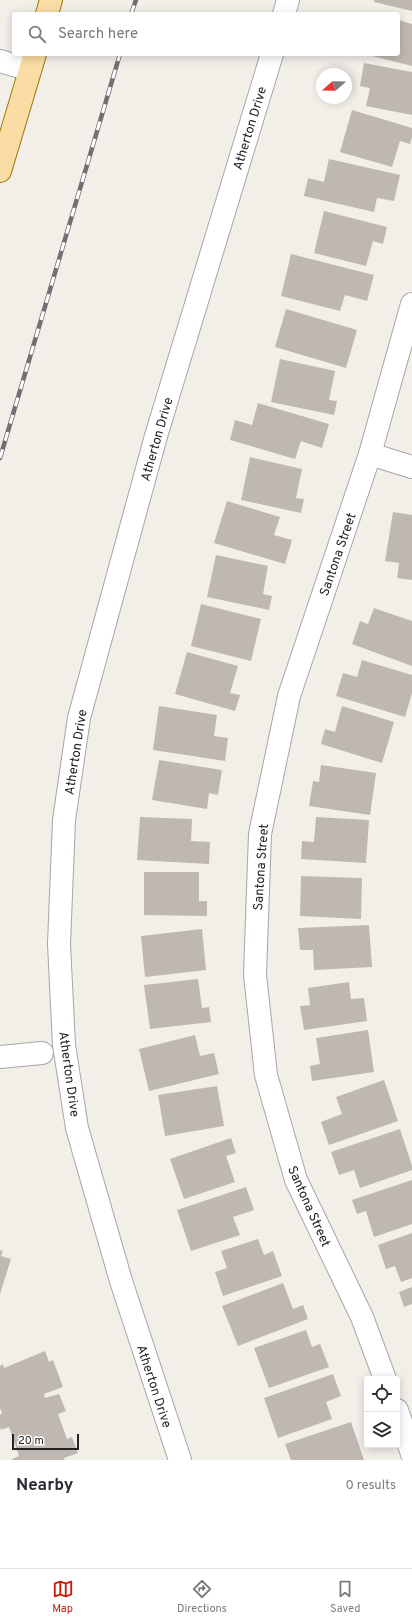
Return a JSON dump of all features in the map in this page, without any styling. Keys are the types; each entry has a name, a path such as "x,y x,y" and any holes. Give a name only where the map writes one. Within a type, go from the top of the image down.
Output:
{"main road":[{"path":"48,12 51,0"},
{"path":"0,171 33,62"}],"street":[{"path":"285,12 288,0"},
{"name":"Atherton Drive","path":"180,1460 121,1281 77,1128 64,1045 59,944 64,820 79,718 85,695 156,436 271,56"},
{"path":"0,60 33,62"},
{"name":"Santona Street","path":"384,1376 362,1317 296,1180 266,1075 255,975 260,834 287,704 370,454 412,304"},
{"path":"370,454 412,467"},
{"path":"0,1057 42,1053"},
{"path":"398,1412 411,1444"}],"building":[{"path":"374,0 412,0 412,11 374,2"},
{"path":"400,21 412,24 412,66 372,56 400,56"},
{"path":"364,63 412,72 412,115 366,106 370,88 360,86"},
{"path":"352,110 412,128 410,144 400,141 392,167 340,152"},
{"path":"329,159 400,175 394,201 377,198 374,212 304,196 308,178 324,182"},
{"path":"324,211 387,227 383,244 373,241 366,266 314,253"},
{"path":"291,254 374,275 367,301 345,295 340,311 281,296"},
{"path":"286,309 357,330 346,368 275,347"},
{"path":"280,359 335,371 329,400 337,401 334,415 271,402"},
{"path":"258,403 329,424 322,448 301,441 295,459 230,440 235,420 252,425"},
{"path":"250,457 302,469 296,498 304,499 301,513 241,500"},
{"path":"227,501 280,517 274,535 292,540 285,564 214,543"},
{"path":"393,512 412,515 412,580 397,578 399,563 385,561"},
{"path":"216,555 268,566 263,594 272,596 269,610 207,597"},
{"path":"201,604 261,619 251,661 191,646"},
{"path":"374,608 412,621 412,666 352,644 360,621 368,624"},
{"path":"187,652 238,666 230,693 240,695 235,711 175,694"},
{"path":"362,660 412,675 412,693 405,717 336,696 343,673 357,677"},
{"path":"159,706 217,715 214,736 228,738 225,761 153,750"},
{"path":"342,706 394,722 382,763 321,744 325,729 335,732"},
{"path":"159,760 222,770 218,795 209,793 207,809 152,800"},
{"path":"321,765 376,773 370,815 309,806 313,781 319,782"},
{"path":"140,817 192,819 191,841 210,842 209,864 137,860"},
{"path":"316,817 369,820 366,863 301,859 302,841 314,842"},
{"path":"144,872 199,872 199,901 207,901 207,916 144,915"},
{"path":"301,876 362,878 361,919 300,916"},
{"path":"369,925 372,967 314,970 313,950 300,950 298,928"},
{"path":"202,929 206,970 145,977 141,936"},
{"path":"198,979 202,1008 209,1007 211,1022 150,1029 144,985"},
{"path":"349,982 351,999 364,998 367,1021 304,1030 300,1006 310,1005 308,988"},
{"path":"368,1030 374,1072 312,1081 310,1066 320,1064 316,1038"},
{"path":"195,1035 200,1056 214,1053 219,1074 149,1091 139,1049"},
{"path":"384,1080 398,1121 329,1145 321,1122 342,1114 336,1097"},
{"path":"217,1086 224,1126 165,1136 158,1095"},
{"path":"400,1129 412,1170 360,1188 354,1170 339,1175 331,1152"},
{"path":"231,1138 236,1153 226,1156 235,1182 184,1199 170,1159"},
{"path":"412,1180 412,1224 374,1237 366,1211 357,1214 352,1200"},
{"path":"246,1187 254,1210 233,1217 240,1235 191,1251 177,1210"},
{"path":"412,1233 412,1278 401,1282 395,1266 386,1269 378,1245"},
{"path":"258,1239 264,1255 273,1251 282,1276 223,1296 215,1272 227,1268 221,1251"},
{"path":"0,1250 3,1251 1,1256 11,1259 0,1294"},
{"path":"283,1283 293,1309 303,1305 308,1319 238,1346 222,1306"},
{"path":"412,1287 412,1304 404,1307 399,1292"},
{"path":"306,1330 312,1347 320,1344 329,1367 269,1388 254,1348"},
{"path":"45,1351 49,1362 53,1360 63,1387 44,1394 45,1398 59,1394 66,1411 58,1414 67,1439 72,1437 78,1453 64,1458 65,1460 12,1460 19,1456 9,1427 1,1430 0,1427 0,1415 2,1413 0,1408 0,1366 3,1364 4,1368"},
{"path":"333,1374 341,1396 326,1402 332,1419 278,1438 264,1398"},
{"path":"351,1422 364,1460 291,1460 285,1444"}],"railway":[{"path":"132,12 136,0"},
{"path":"0,458 119,56"}]}
